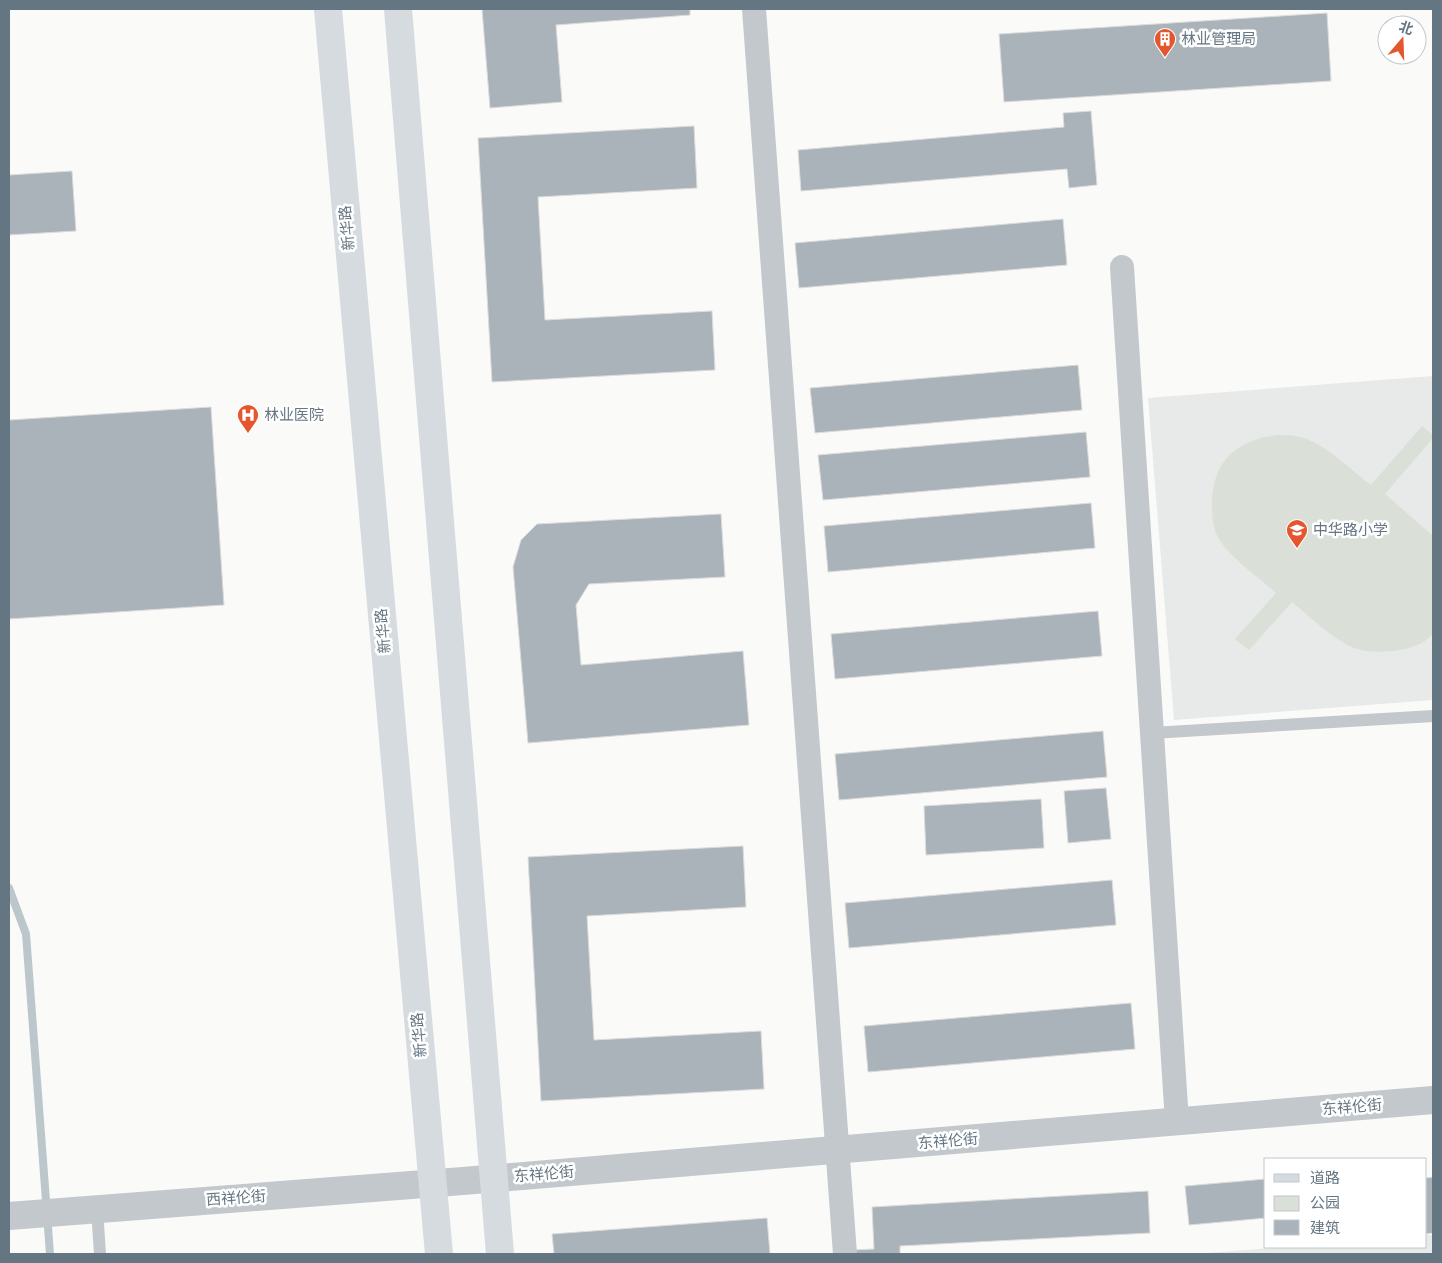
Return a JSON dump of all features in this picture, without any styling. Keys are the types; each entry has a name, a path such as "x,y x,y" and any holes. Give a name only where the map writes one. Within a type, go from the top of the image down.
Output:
{"main road":[{"name":"新华路","path":"328,9 438,1254"},
{"path":"398,9 500,1254"}],"street":[{"path":"754,9 845,1254"},
{"path":"1122,267 1177,1122"},
{"name":"东祥伦街","path":"463,1181 1433,1100"},
{"name":"西祥伦街","path":"9,1216 463,1181"}],"lane":[{"path":"1152,734 1433,716"},
{"path":"97,1209 100,1254"}],"shaded area":[{"name":"中华路小学","path":"1433,376 1433,700 1174,720 1148,398"},
{"path":"1427,1235 1433,1235 1433,1254 1195,1254 1273,1248 1427,1248"}],"green space":[{"path":"1422,426 1433,435 1433,438 1385,494 1433,536 1433,633 1430,637 1409,648 1400,650 1379,652 1363,650 1350,646 1333,636 1292,602 1249,650 1235,639 1276,593 1232,555 1215,530 1212,516 1213,492 1216,476 1226,460 1235,451 1258,439 1271,436 1297,436 1326,449 1371,485"}],"building":[{"path":"482,9 690,9 690,15 556,25 562,102 490,108"},
{"name":"林业管理局","path":"1327,13 1331,81 1004,102 999,34"},
{"path":"1091,111 1097,185 1069,188 1067,169 801,191 798,150 1064,127 1063,113"},
{"path":"694,126 697,188 538,197 545,320 712,311 715,370 492,382 478,138"},
{"path":"72,171 76,231 9,235 9,175"},
{"path":"1063,219 1067,265 799,288 795,243"},
{"path":"1078,365 1082,410 815,433 810,388"},
{"path":"211,407 224,605 9,619 9,420"},
{"path":"1086,432 1090,477 823,500 818,455"},
{"path":"1091,503 1095,548 828,572 824,526"},
{"path":"721,514 725,577 589,584 576,605 581,665 743,651 749,725 528,743 513,567 521,540 537,524"},
{"path":"1098,611 1102,656 835,679 831,634"},
{"path":"1103,731 1107,777 839,800 835,754"},
{"path":"1106,788 1111,839 1068,843 1064,791"},
{"path":"1041,799 1044,848 926,855 924,806"},
{"path":"743,846 746,907 587,916 594,1040 761,1031 764,1089 541,1101 528,857"},
{"path":"1112,880 1116,925 849,948 845,903"},
{"path":"1131,1003 1135,1049 868,1072 864,1026"},
{"path":"1433,1177 1433,1233 1427,1234 1427,1178"},
{"path":"1264,1179 1264,1218 1189,1225 1185,1186"},
{"path":"1148,1191 1150,1233 900,1246 900,1254 854,1254 853,1250 874,1249 872,1207"},
{"path":"767,1218 770,1254 554,1254 552,1234"}],"waterway":[{"path":"9,888 26,934 50,1254"}],"place":[{"name":"林业管理局","path":"1165,58"},
{"name":"林业医院","path":"248,434"},
{"name":"中华路小学","path":"1297,549"}]}
